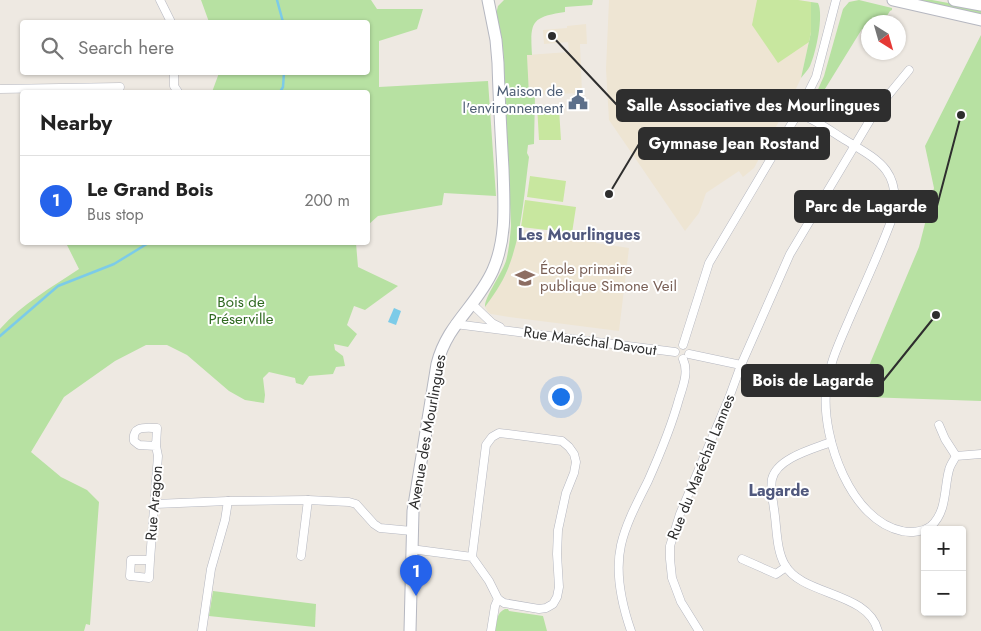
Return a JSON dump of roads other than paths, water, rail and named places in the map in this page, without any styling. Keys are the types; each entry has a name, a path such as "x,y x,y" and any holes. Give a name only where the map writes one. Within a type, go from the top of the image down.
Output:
{"street":[{"path":"160,0 170,20"},
{"path":"684,345 709,262 798,113 816,77 836,0"},
{"path":"893,0 981,20"},
{"path":"954,0 981,5"},
{"name":"Avenue des Mourlingues","path":"410,631 414,498 437,364 445,340 455,324 484,288 493,270 500,249 504,220 498,63 496,40 489,6"},
{"name":"Rue du Maréchal Lannes","path":"699,631 678,597 672,578 670,546 680,514 729,398 741,364 790,254 876,110 909,70"},
{"path":"174,75 174,86 177,90"},
{"path":"0,89 120,87"},
{"path":"798,113 877,159 894,184 895,205 890,225 833,356 830,368 826,400 831,442 851,490 862,507 876,521 892,529 908,532 921,530 930,526 940,514 949,468 956,456"},
{"name":"Rue Maréchal Davout","path":"472,304 492,323 504,329"},
{"name":"Rue Maréchal Davout","path":"455,324 675,352"},
{"path":"684,345 678,347 675,352 678,358 686,356 741,364"},
{"path":"630,631 624,607 619,558 627,527 665,444 685,380 688,349 684,345"},
{"path":"939,425 956,456"},
{"path":"499,433 533,437 562,442 569,447 574,454 576,462 563,502 558,530 559,587 553,604 539,609 511,605 498,599 489,581 472,557 486,445 492,436 499,433"},
{"path":"831,442 788,460 777,467 773,474 772,488 779,548 786,568 802,580 862,607 871,616 878,631"},
{"name":"Rue Aragon","path":"150,560 158,456 156,446"},
{"path":"956,456 981,454"},
{"path":"155,504 308,500 349,502 356,504 380,528 385,530 412,531"},
{"path":"301,556 308,500"},
{"path":"202,631 211,569 225,520 228,501"},
{"path":"411,549 472,557"},
{"path":"742,560 776,574 786,568"},
{"path":"491,631 498,599"}],"water":[{"path":"394,308 401,311 396,325 388,322"}],"waterway":[{"path":"277,0 282,20"},
{"path":"281,90 284,75"},
{"path":"0,336 58,286 114,264 145,245"}],"place":[{"name":"Salle Associative des Mourlingues","path":"552,36"},
{"name":"Maison de l'environnement","path":"578,100"},
{"name":"Parc de Lagarde","path":"961,115"},
{"name":"Gymnase Jean Rostand","path":"609,194"},
{"name":"École primaire publique Simone Veil","path":"525,278"},
{"name":"Bois de Lagarde","path":"936,315"},
{"name":"Le Grand Bois","path":"416,596"}],"district":[{"name":"Les Mourlingues","path":"579,234"},
{"name":"Lagarde","path":"779,490"}],"park label":[{"name":"Bois de Préserville","path":"241,310"}]}
